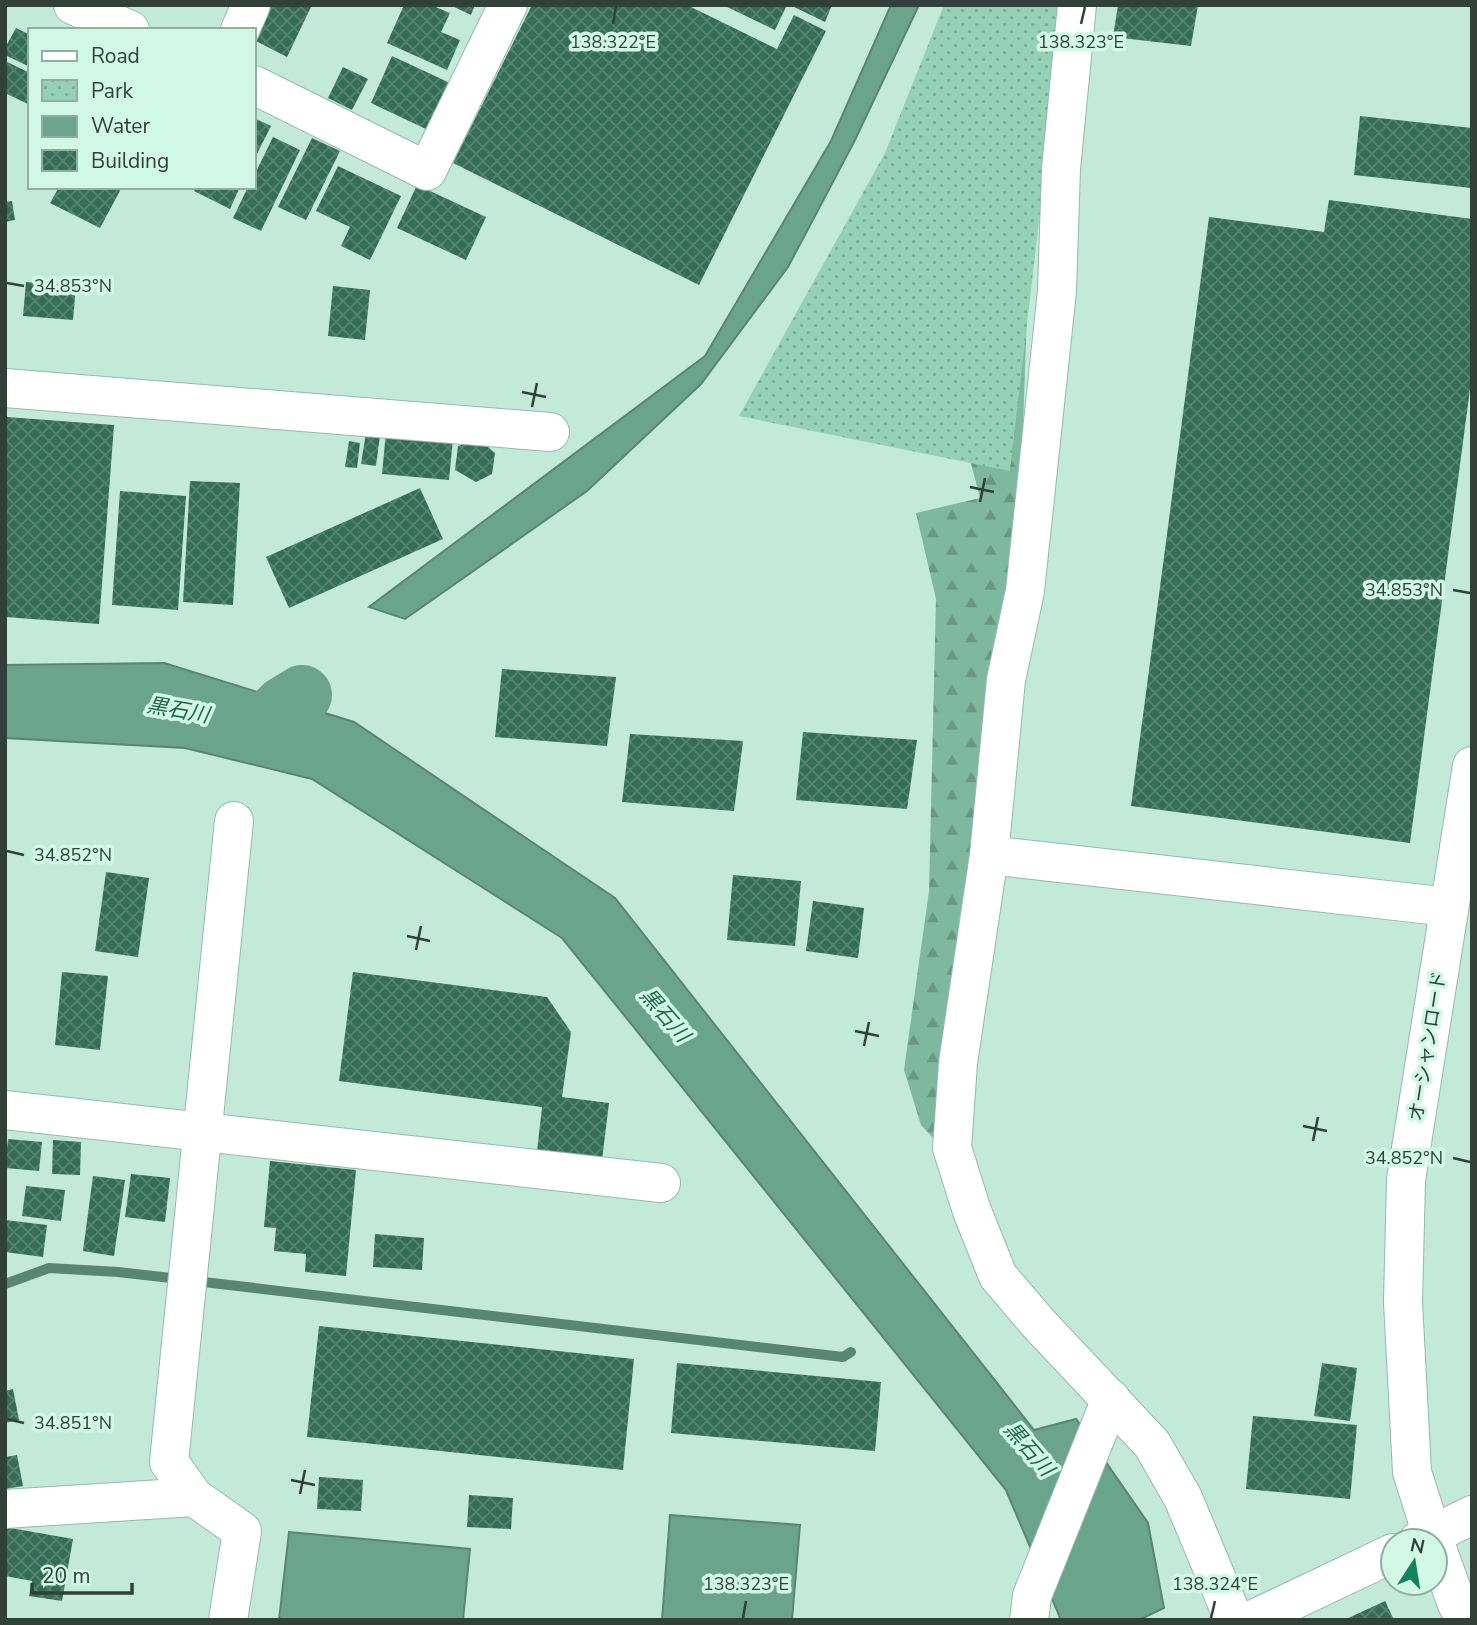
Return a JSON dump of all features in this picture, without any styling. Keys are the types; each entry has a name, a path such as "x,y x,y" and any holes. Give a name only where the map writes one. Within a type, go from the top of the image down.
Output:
{"street":[{"path":"73,5 125,28"},
{"path":"241,28 251,5"},
{"path":"256,86 427,171 508,5"},
{"path":"1077,5 1061,169 1058,291 1025,591 1006,680 989,855 957,1063 952,1148 972,1210 998,1276 1039,1324 1152,1444 1183,1497 1234,1620"},
{"path":"5,388 550,432"},
{"name":"オーシャンロード","path":"1427,1527 1412,1472 1404,1302 1406,1180 1472,766"},
{"path":"228,1620 242,1531 194,1496 169,1462 234,821"},
{"path":"989,855 1449,907"},
{"path":"5,1110 661,1183"},
{"path":"1031,1608 1111,1399"},
{"path":"5,1509 194,1496"},
{"path":"1449,1529 1472,1516"},
{"path":"1252,1620 1379,1560"},
{"name":"オーシャンロード","path":"1449,1585 1466,1620"}],"green space":[{"path":"944,5 1064,5 1010,471 739,416 885,153"},
{"path":"1032,166 1019,542 944,1150 921,1125 904,1070 929,891 936,599 916,513 980,498 957,410"}],"water":[{"path":"891,5 919,5 854,142 788,267 701,384 587,491 405,619 369,607 705,356 831,141"},
{"name":"黒石川","path":"164,663 354,722 615,898 1034,1430 1076,1419 1148,1523 1164,1608 1139,1620 1061,1620 1006,1490 562,938 312,779 185,748 5,738 5,665"},
{"path":"670,1515 800,1525 792,1620 662,1620"},
{"path":"289,1532 470,1549 463,1620 279,1620"}],"building":[{"path":"264,5 312,5 287,57 256,41"},
{"path":"404,5 431,5 450,13 441,32 460,40 447,70 387,43"},
{"path":"450,5 475,5 471,15"},
{"path":"532,5 687,5 777,49 794,15 826,31 699,285 453,163"},
{"path":"723,5 787,5 775,30"},
{"path":"790,5 832,5 825,22"},
{"path":"1118,5 1198,5 1191,46 1113,37"},
{"path":"16,28 28,34 28,66 5,55 5,48"},
{"path":"392,56 450,83 428,130 371,103"},
{"path":"5,61 28,72 28,104 5,93"},
{"path":"343,67 368,79 352,110 328,98"},
{"path":"1360,116 1472,128 1471,188 1354,175"},
{"path":"256,119 271,126 256,156"},
{"path":"273,137 300,150 261,231 233,218 247,189 256,189 256,172"},
{"path":"312,138 340,151 306,220 278,207"},
{"path":"338,166 401,196 370,260 341,246 350,227 316,211"},
{"path":"417,185 486,217 466,260 397,228"},
{"path":"58,189 121,189 100,228 50,203"},
{"path":"195,189 239,189 230,209 194,191"},
{"path":"1329,200 1472,219 1472,374 1410,843 1131,806 1209,217 1324,232"},
{"path":"12,201 15,220 5,222 5,202"},
{"path":"26,282 76,286 73,320 23,316"},
{"path":"333,286 370,290 365,340 328,336"},
{"path":"7,417 114,425 99,624 5,617"},
{"path":"386,432 453,439 449,480 382,474"},
{"path":"366,433 380,435 376,466 361,464"},
{"path":"479,439 495,453 492,474 476,482 455,470 458,446"},
{"path":"349,441 360,443 357,468 345,467"},
{"path":"190,481 240,483 233,605 183,602"},
{"path":"420,488 443,539 289,608 266,557"},
{"path":"120,491 186,496 178,610 112,605"},
{"path":"502,669 616,677 607,746 495,737"},
{"path":"803,732 917,740 907,809 796,800"},
{"path":"630,734 743,741 734,811 622,802"},
{"path":"106,872 149,878 138,957 95,951"},
{"path":"733,875 801,881 795,946 727,940"},
{"path":"813,901 864,908 858,958 806,951"},
{"path":"62,972 108,976 100,1050 55,1045"},
{"path":"353,972 547,997 571,1032 562,1097 609,1103 602,1160 537,1152 542,1107 339,1081"},
{"path":"8,1139 42,1142 39,1171 5,1168"},
{"path":"53,1140 81,1142 80,1175 52,1174"},
{"path":"270,1161 356,1170 346,1276 305,1272 306,1254 274,1251 276,1228 264,1227"},
{"path":"131,1174 170,1178 165,1222 125,1217"},
{"path":"93,1176 125,1180 114,1256 83,1251"},
{"path":"26,1186 65,1190 61,1221 22,1216"},
{"path":"5,1220 47,1225 43,1257 5,1252"},
{"path":"375,1234 424,1238 422,1270 373,1267"},
{"path":"319,1326 634,1359 623,1470 307,1437"},
{"path":"677,1363 881,1382 875,1451 671,1433"},
{"path":"1322,1363 1357,1368 1350,1421 1314,1416"},
{"path":"13,1389 19,1420 5,1423 5,1391"},
{"path":"1253,1416 1357,1425 1350,1499 1246,1489"},
{"path":"17,1455 23,1486 5,1489 5,1457"},
{"path":"319,1477 363,1480 361,1511 317,1509"},
{"path":"469,1495 513,1498 511,1529 467,1527"},
{"path":"5,1527 73,1539 62,1601 29,1596 32,1581 5,1576"},
{"path":"1385,1601 1394,1620 1344,1620"}],"waterway":[{"path":"264,726 284,706 302,695"},
{"path":"5,1284 49,1268 180,1279"},
{"path":"195,1281 843,1357 851,1352"}]}
